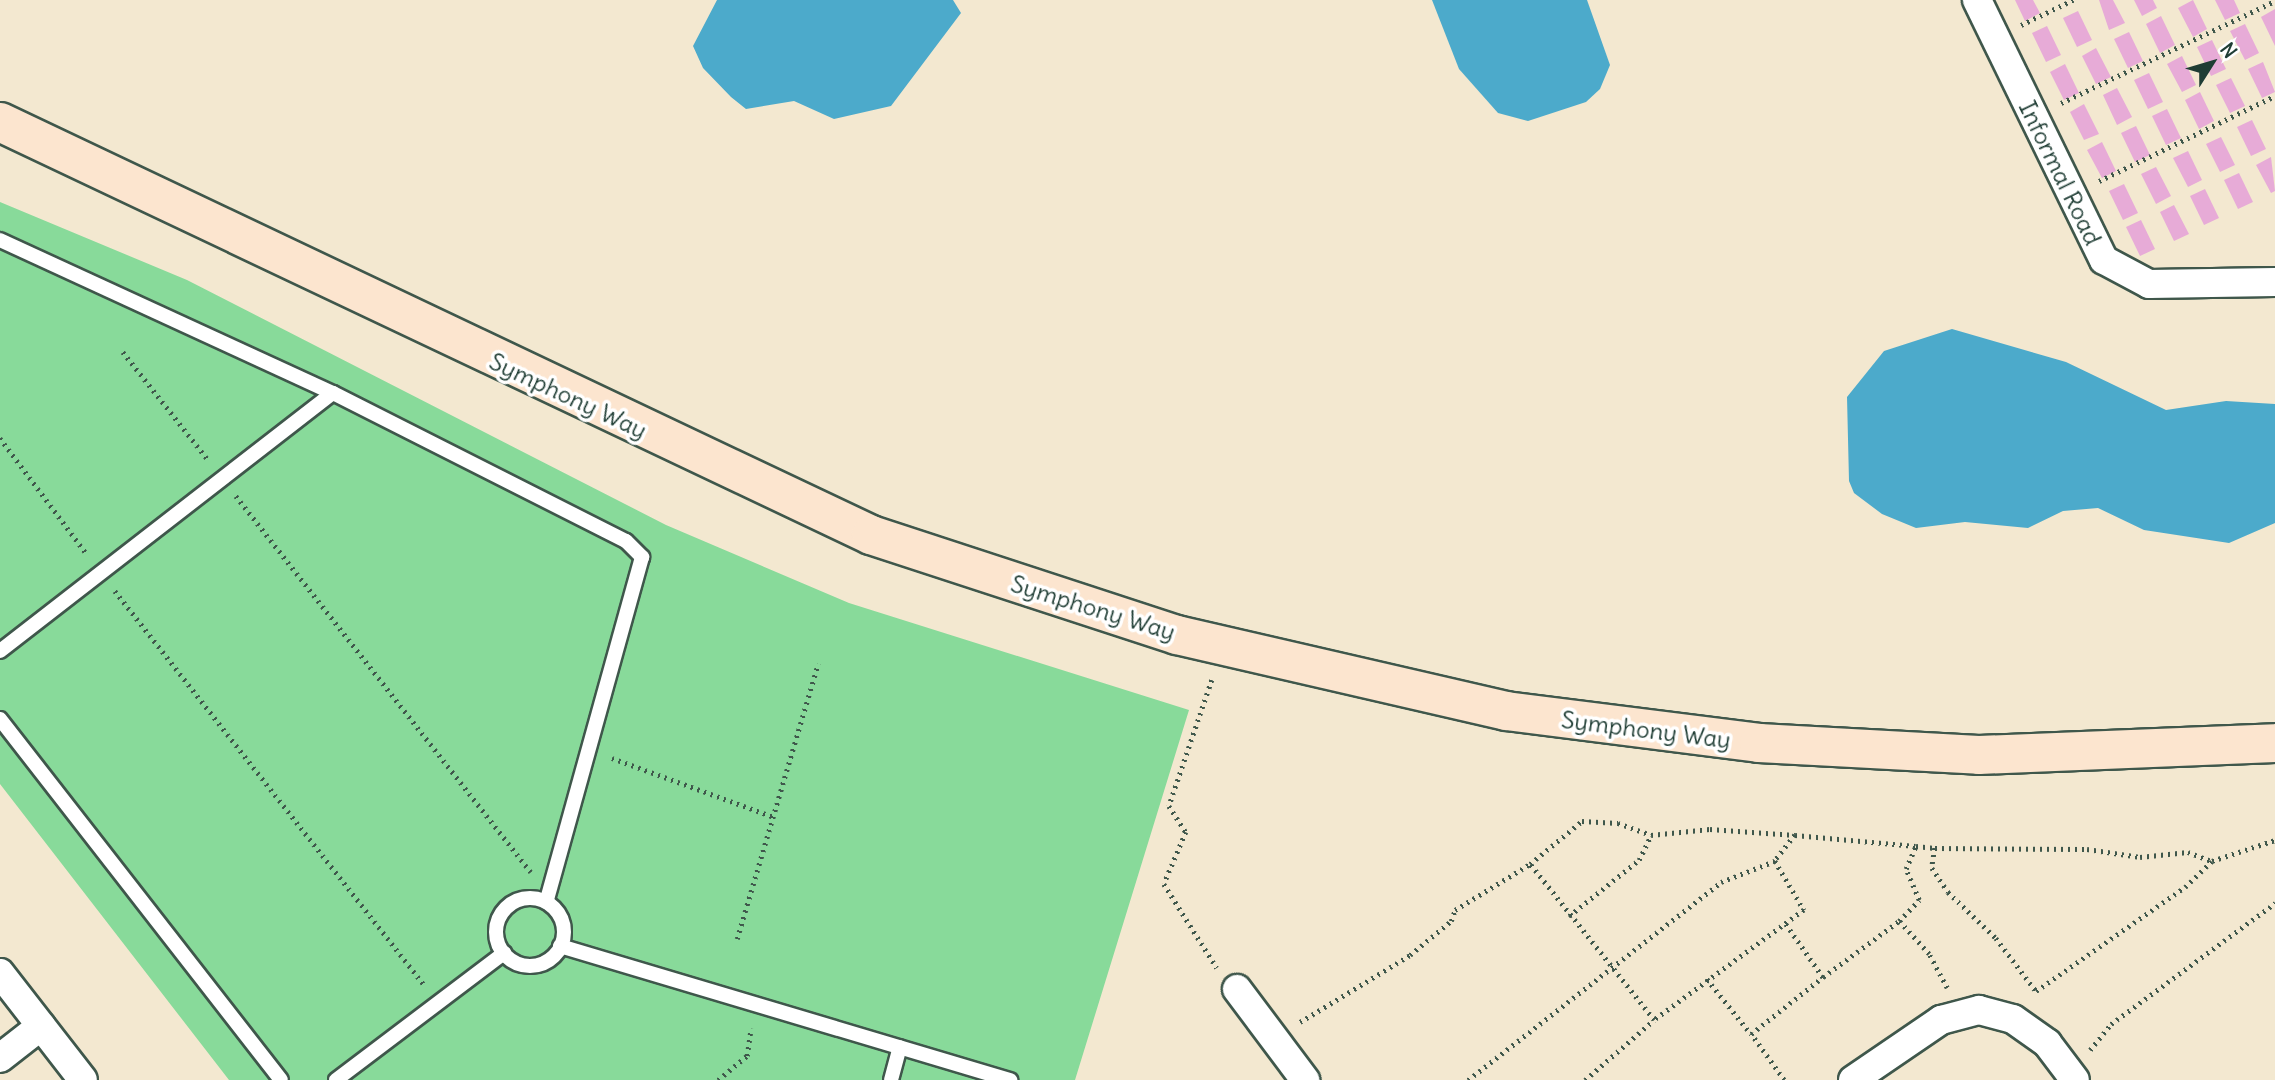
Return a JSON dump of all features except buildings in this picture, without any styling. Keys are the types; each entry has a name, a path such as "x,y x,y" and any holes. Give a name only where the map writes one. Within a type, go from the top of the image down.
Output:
{"main road":[{"name":"Symphony Way","path":"0,122 872,535 1177,635 1494,708 1759,743 1992,755 2275,743"}],"street":[{"name":"Informal Road","path":"1977,0 2099,253 2132,279 2234,287 2275,282"},
{"path":"0,973 83,1080"},
{"path":"1237,989 1305,1080"},
{"path":"1853,1080 1941,1020 1979,1010 2013,1018 2048,1043 2073,1077"},
{"path":"0,1058 41,1026"}],"lane":[{"path":"0,240 333,393 626,541 642,557 547,896 563,924 560,946 534,966 504,953 496,935 503,911 522,899 547,896"},
{"path":"0,651 333,393"},
{"path":"0,719 281,1080"},
{"path":"560,946 1010,1080"},
{"path":"336,1080 504,953"},
{"path":"891,1080 900,1047"}],"path":[{"path":"1995,38 2073,0"},
{"path":"2032,117 2275,1"},
{"path":"2070,196 2275,96"},
{"path":"123,352 547,896"},
{"path":"0,438 101,573 438,1003"},
{"path":"737,939 818,664"},
{"path":"1212,676 1169,806 1186,832 1164,884 1219,971 1237,989"},
{"path":"588,749 774,817"},
{"path":"1275,1041 1409,956 1451,921 1455,910 1530,864 1582,821 1618,823 1651,835 1710,830 1935,848 2087,849 2140,857 2188,852 2212,860"},
{"path":"1569,916 1639,860 1651,835"},
{"path":"1468,1080 1614,971 1721,882 1775,862 1795,835"},
{"path":"2013,1018 2036,991 2185,887 2212,860 2275,840"},
{"path":"1751,1034 1899,920 1919,900 1906,869 1916,846"},
{"path":"1935,848 1932,868 1948,892 1996,938 2036,991"},
{"path":"1585,1080 1654,1020 1804,910 1775,862"},
{"path":"1530,864 1654,1020"},
{"path":"2073,1077 2111,1024 2275,903"},
{"path":"1899,920 1947,988 1941,1020"},
{"path":"1786,925 1824,977"},
{"path":"1707,979 1784,1080"},
{"path":"718,1080 750,1050 752,1003"}],"green space":[{"path":"0,202 187,280 666,525 849,603 1189,710 1075,1080 229,1080 0,784"}],"water":[{"path":"717,0 953,0 961,13 891,106 834,119 794,101 746,109 731,97 703,68 693,46"},
{"path":"1432,0 1587,0 1610,65 1600,89 1586,102 1528,121 1498,113 1459,69"},
{"path":"1952,329 2066,362 2166,410 2226,401 2275,404 2275,523 2229,543 2144,530 2098,508 2063,511 2028,528 1965,522 1916,528 1882,514 1854,493 1849,481 1847,397 1884,351"}]}
